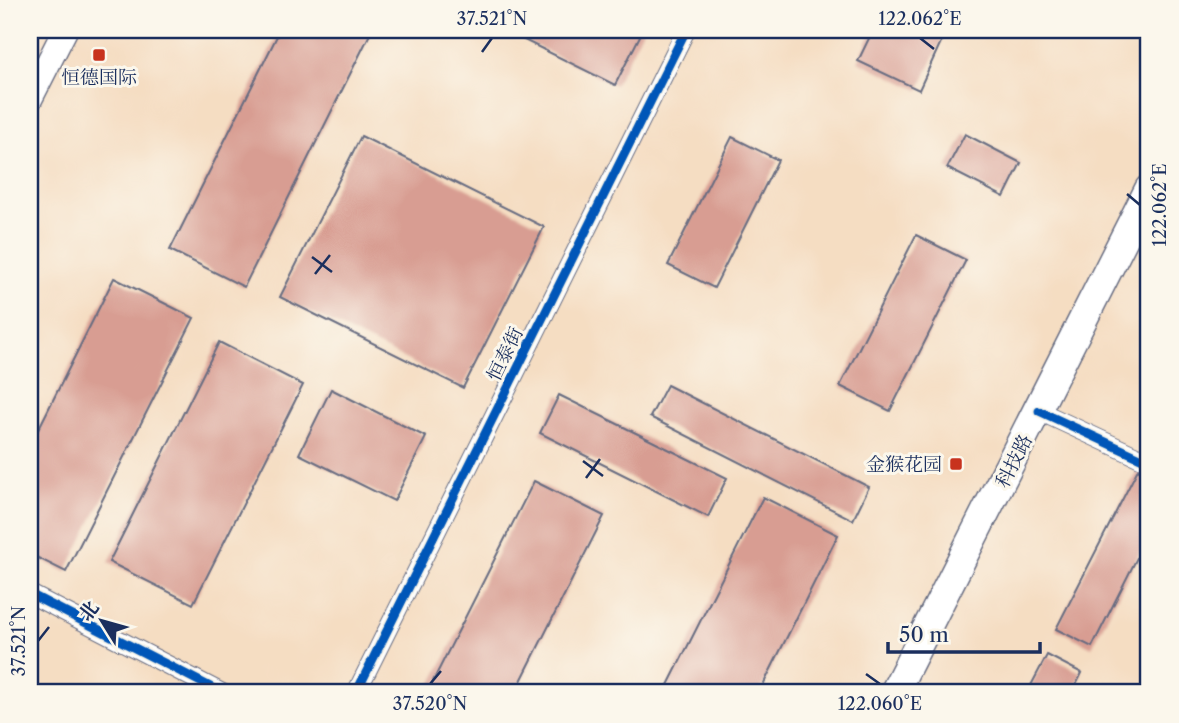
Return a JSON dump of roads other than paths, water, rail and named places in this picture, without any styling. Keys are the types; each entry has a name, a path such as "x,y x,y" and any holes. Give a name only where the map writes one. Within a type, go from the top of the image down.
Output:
{"main road":[{"path":"32,89 65,30"},
{"name":"科技路","path":"894,693 1149,189"}],"street":[{"name":"恒泰街","path":"356,693 686,30"},
{"path":"1039,411 1149,462"},
{"path":"30,594 222,693"}],"place":[{"name":"恒德国际","path":"99,55"},
{"name":"金猴花园","path":"956,464"}]}
